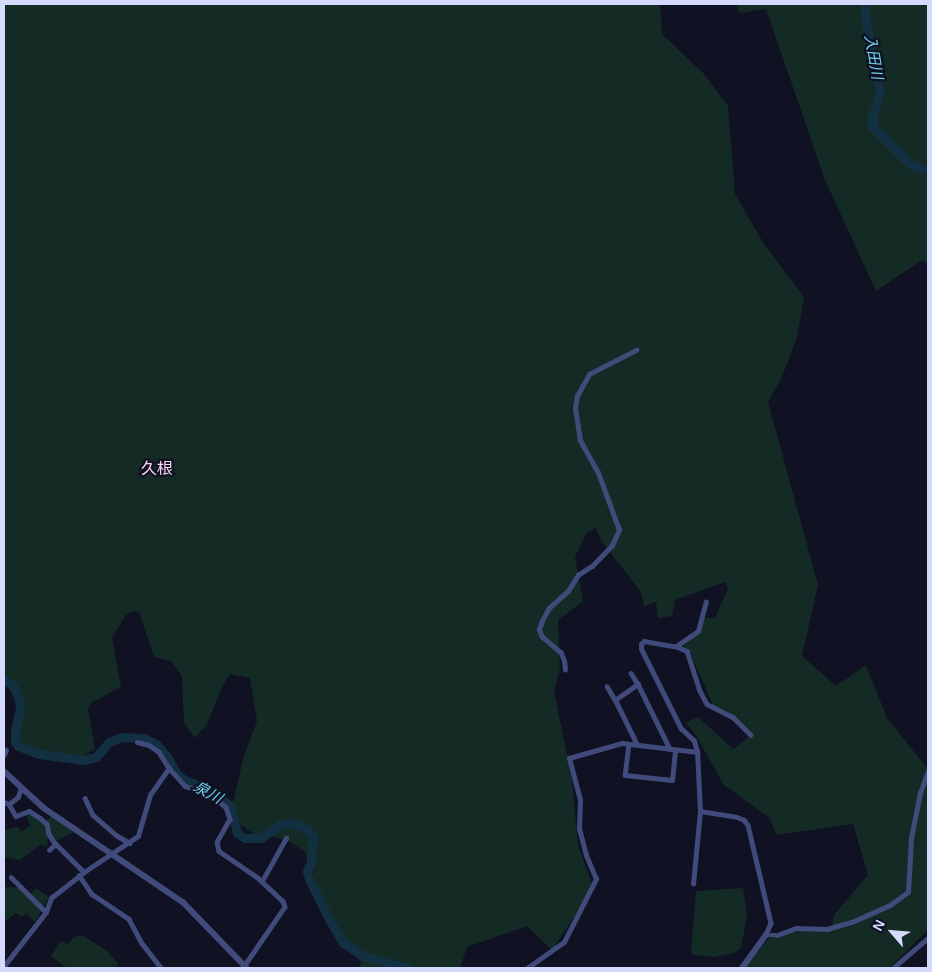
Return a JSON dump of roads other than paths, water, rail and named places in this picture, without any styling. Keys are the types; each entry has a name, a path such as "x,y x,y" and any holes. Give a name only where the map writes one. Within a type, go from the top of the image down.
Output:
{"street":[{"path":"565,670 561,653 542,637 539,630 542,621 549,608 568,591 578,575 592,566 612,545 619,530 598,473 580,440 575,408 577,396 589,374 636,350"},
{"path":"676,646 698,631 706,602"},
{"path":"692,884 700,810 697,752 694,741 680,729 641,648 644,641 676,646 687,651 699,689 707,704 733,717 751,735"},
{"path":"629,744 625,775 672,780 672,749 632,673"},
{"path":"615,700 638,684"},
{"path":"607,686 637,746"},
{"path":"4,772 44,808 183,902 245,967 285,907 283,901 262,881 220,851 217,842 228,825 229,813 220,801 211,795 184,786 159,752 149,745 137,742"},
{"path":"526,968 564,942 596,879 586,856 579,829 580,800 569,758 615,744 697,752"},
{"path":"4,756 6,750"},
{"path":"4,966 46,912 51,898 81,874 138,836 150,795 169,768"},
{"path":"766,935 777,935 796,928 826,929 852,922 890,905 908,892 911,838 920,793 928,771"},
{"path":"9,804 18,797 21,788"},
{"path":"211,795 214,789"},
{"path":"86,798 93,815 116,835 130,843"},
{"path":"4,802 9,804 16,816 29,811 47,824 49,834 81,874 92,894 129,919 141,942 161,968"},
{"path":"700,810 737,817 744,820 748,825 771,923 766,935 742,968"},
{"path":"262,881 286,838"},
{"path":"49,850 56,844"},
{"path":"11,878 46,912"},
{"path":"893,968 928,938"}],"waterway":[{"name":"入田川","path":"865,4 865,17 880,93 872,117 872,126 911,165 928,171"},
{"name":"泉川","path":"4,679 13,686 19,699 20,708 15,732 15,742 18,746 39,754 83,760 96,757 109,742 122,737 144,738 156,744 166,755 176,773 183,779 209,790 230,805 237,833 245,838 261,838 281,824 286,823 299,825 307,829 313,837 311,862 307,871 309,879 343,943 363,956 407,968"}],"district":[{"name":"久根","path":"157,469"}]}
